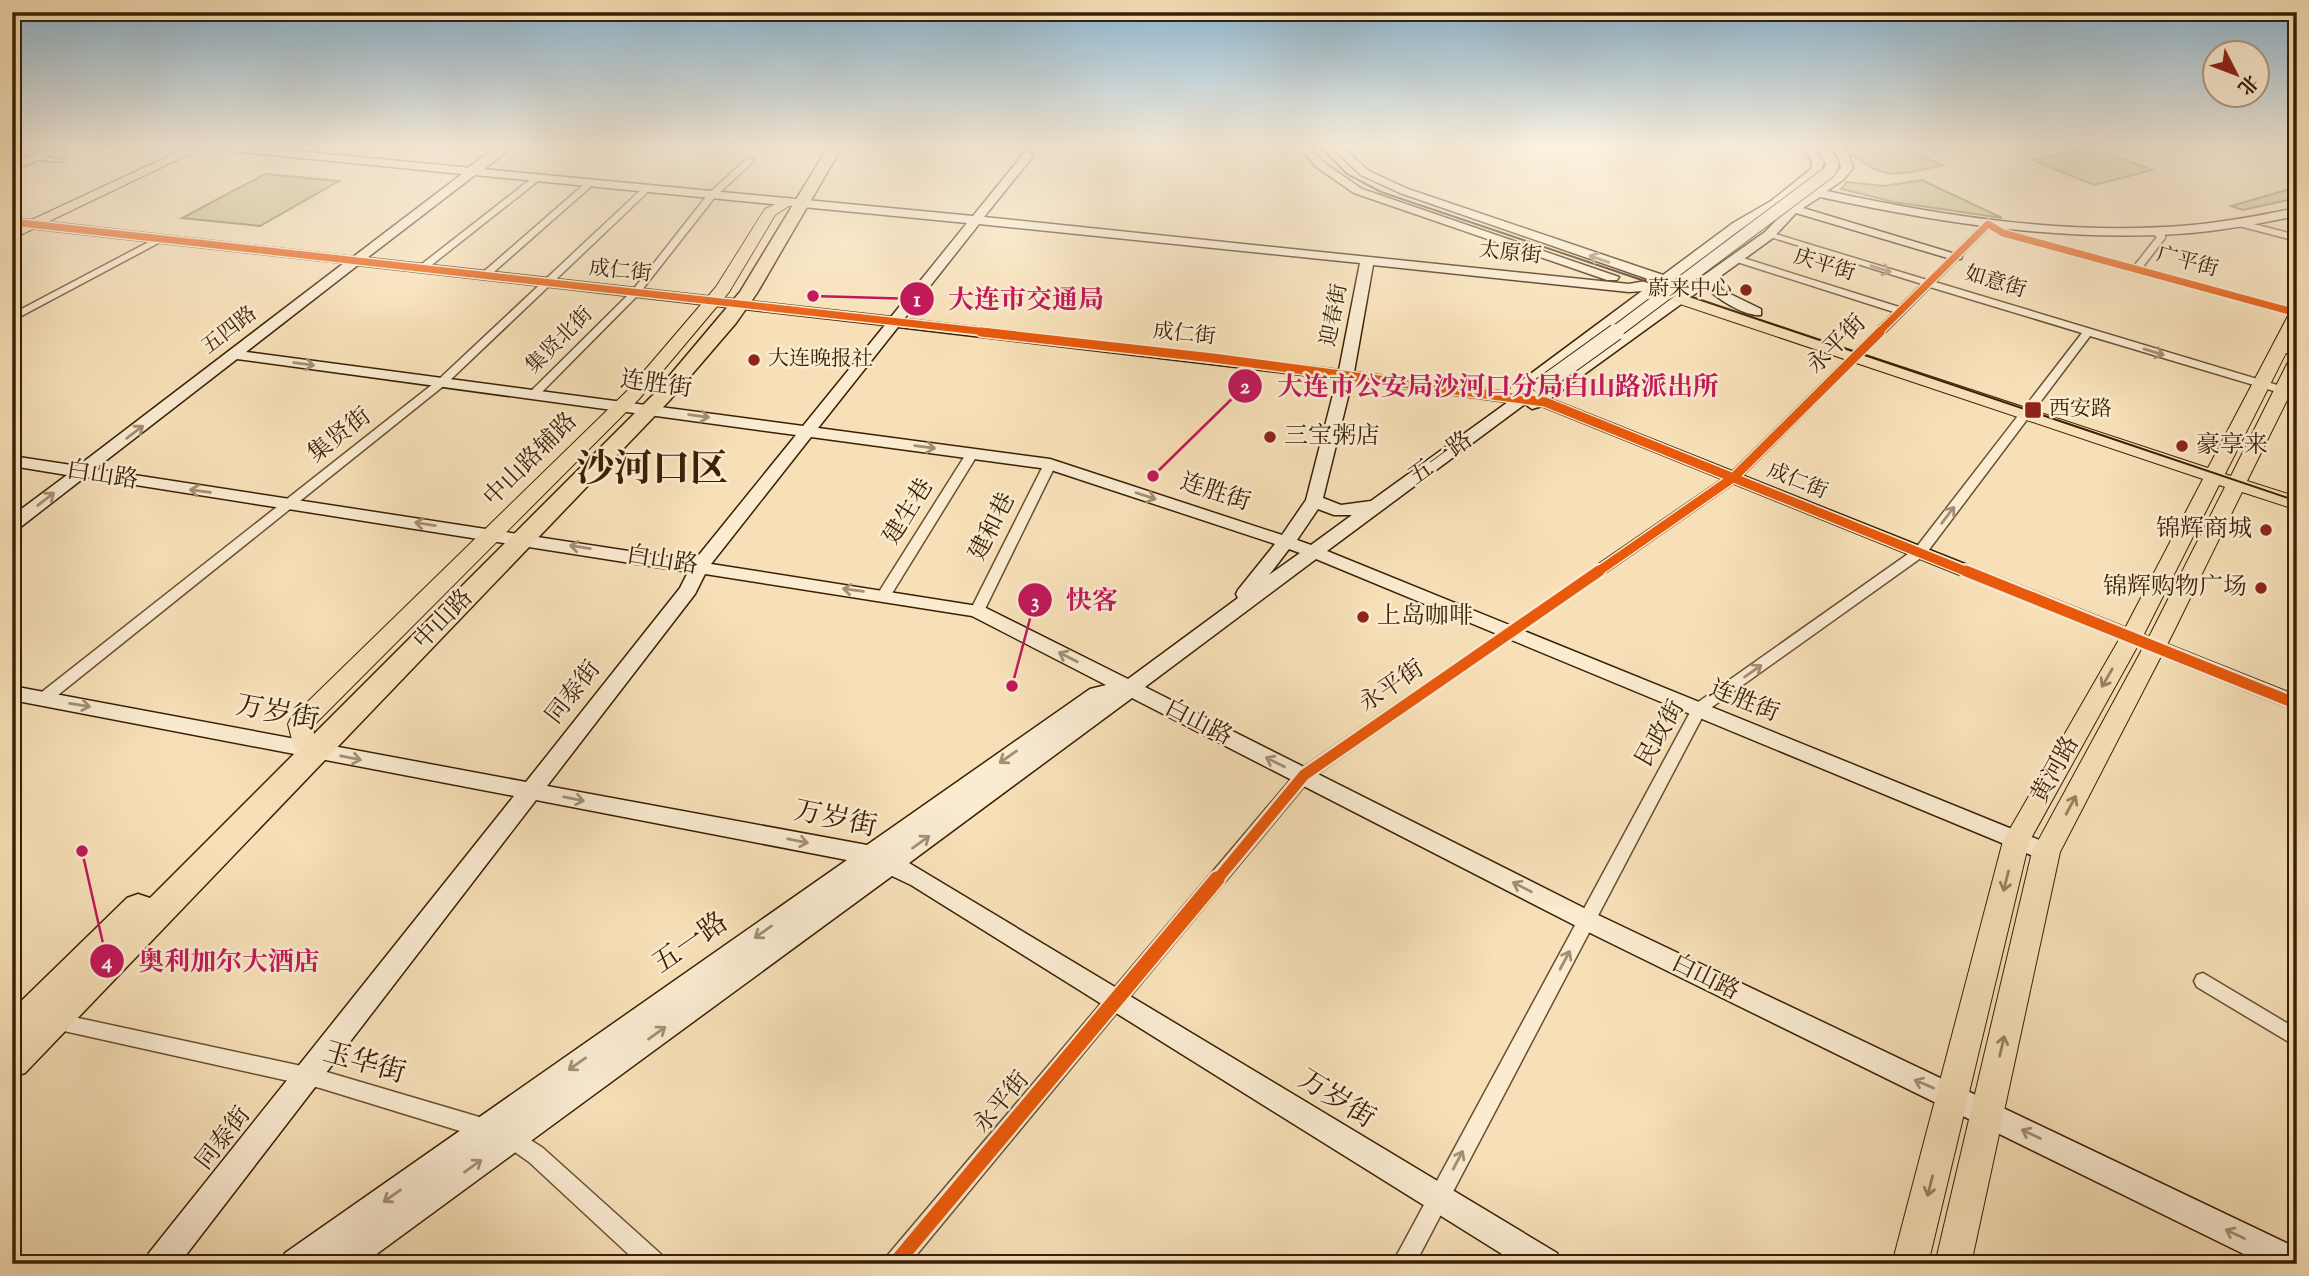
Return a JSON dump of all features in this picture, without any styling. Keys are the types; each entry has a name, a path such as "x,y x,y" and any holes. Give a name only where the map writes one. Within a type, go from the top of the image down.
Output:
{"highway":[{"name":"中山路","path":"12,1061 27,1020 305,747 636,407 725,303 793,207"}],"main road":[{"path":"12,235 73,207"},
{"path":"1653,286 1685,292 1756,313 1859,352"},
{"path":"1685,292 1718,310 1859,352 2228,475 2297,504"},
{"name":"黄河路","path":"1910,1264 2016,841 2131,638 2280,390 2291,354 2297,314"},
{"path":"2228,475 2297,491"},
{"name":"黄河路","path":"1953,1264 2046,852 2154,647 2228,475"}],"street":[{"name":"五四路","path":"12,525 426,207"},
{"path":"421,269 501,207"},
{"path":"484,276 564,207"},
{"name":"集贤街","path":"43,699 442,382 628,207"},
{"name":"集贤北街","path":"534,394 635,293 702,207"},
{"name":"太原街","path":"833,207 1616,286 1653,286"},
{"name":"同泰街","path":"160,1264 688,590 699,566 897,322 986,207"},
{"path":"1406,207 1653,286"},
{"path":"1449,207 1638,271 1659,274 1688,262"},
{"path":"1528,395 1653,286 1737,226 1771,207"},
{"path":"1685,292 1692,265 1772,207"},
{"name":"五一路","path":"296,1264 485,1129 1113,704 1129,688 1528,395 1685,292 1788,207"},
{"path":"1528,395 1654,319 1797,207"},
{"path":"1893,207 1987,224 2151,230 2177,230 2297,212"},
{"path":"1685,292 1715,275 1769,235 1794,209"},
{"path":"1794,209 1956,256"},
{"name":"成仁街","path":"12,222 1528,395 2297,704"},
{"path":"2238,222 2297,238"},
{"name":"永平街","path":"895,1264 1304,775 1734,477 1987,224"},
{"name":"广平街","path":"1987,224 2003,233 2297,314"},
{"path":"2136,269 2162,236 2151,230"},
{"name":"如意街","path":"1769,235 2280,390"},
{"path":"12,318 160,239"},
{"name":"庆平街","path":"1737,259 1900,310"},
{"name":"迎春街","path":"1225,617 1287,542 1314,500 1346,374 1367,260"},
{"path":"1638,271 1653,286"},
{"path":"1715,275 1711,284 1717,293 1756,313"},
{"path":"1616,286 1634,293 1637,300 1635,304"},
{"path":"1654,319 1685,309 1718,310"},
{"name":"民政街","path":"1403,1264 1699,709 1920,552 2088,332"},
{"name":"连胜街","path":"236,355 1051,464 1287,542 1372,574 1508,633 2046,852"},
{"name":"建生巷","path":"884,595 972,454"},
{"name":"白山路","path":"12,461 977,611 1586,920 2297,1264"},
{"name":"建和巷","path":"977,611 1051,464"},
{"path":"1314,500 1332,511 1353,512 1383,501"},
{"name":"万岁街","path":"12,694 305,747 881,860 919,878 1546,1264"},
{"name":"五一路","path":"338,1264 513,1138 881,860"},
{"path":"2203,981 2297,1039"},
{"name":"玉华街","path":"27,1020 307,1076 513,1138 536,1155 655,1264"}],"shaded area":[{"path":"204,207 294,207 260,226 182,218"},
{"path":"1925,207 1978,207 2002,218"},
{"path":"2233,207 2259,207 2243,210"}],"tram line":[{"path":"1424,207 2297,501"}],"cycle path":[{"path":"12,222 1213,358 1545,402 2297,704"},
{"path":"895,1264 1304,775 1734,477 1988,224 2003,233 2297,313"}],"place":[{"name":"蔚来中心","path":"1746,290"},
{"name":"大连市交通局","path":"813,296"},
{"name":"大连晚报社","path":"754,360"},
{"name":"西安路","path":"2033,410"},
{"name":"三宝粥店","path":"1270,437"},
{"name":"豪享来","path":"2182,446"},
{"name":"大连市公安局沙河口分局白山路派出所","path":"1153,476"},
{"name":"锦辉商城","path":"2266,530"},
{"name":"锦辉购物广场","path":"2261,588"},
{"name":"上岛咖啡","path":"1363,617"},
{"name":"快客","path":"1012,686"},
{"name":"奥利加尔大酒店","path":"82,851"}],"district":[{"name":"沙河口区","path":"652,472"}]}
